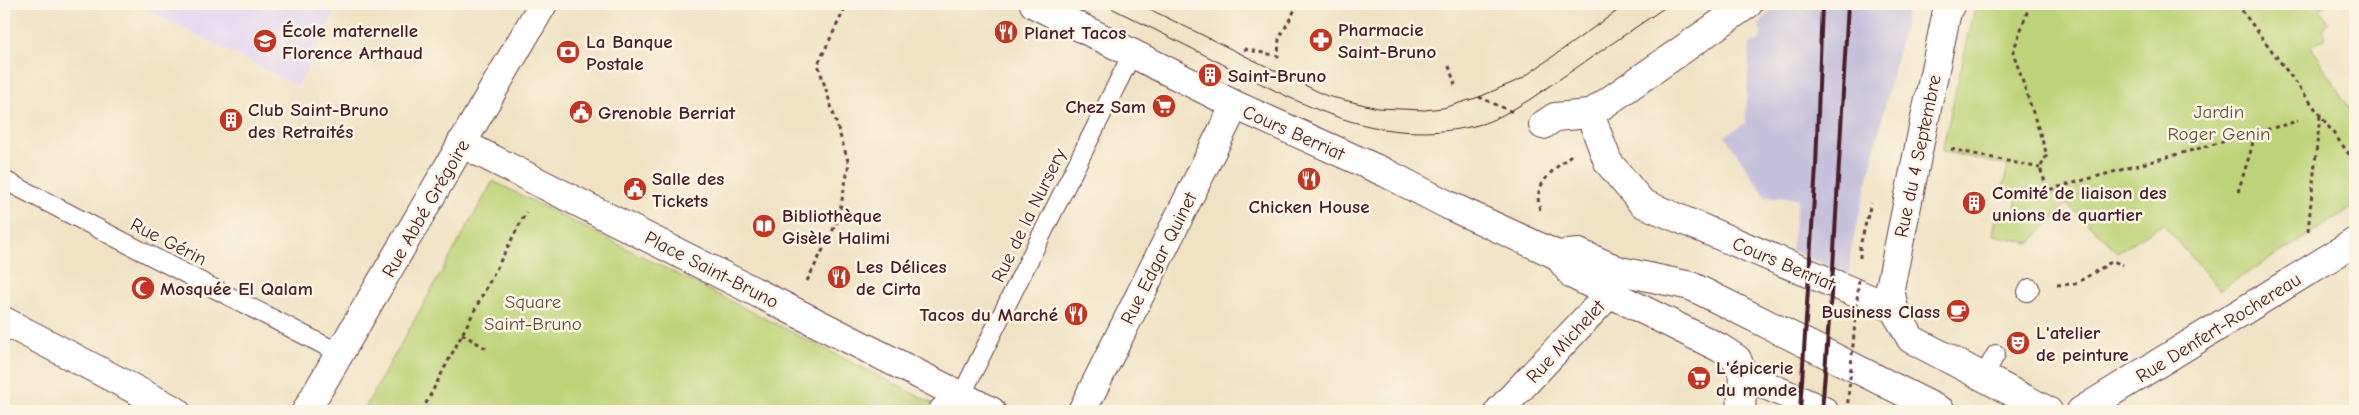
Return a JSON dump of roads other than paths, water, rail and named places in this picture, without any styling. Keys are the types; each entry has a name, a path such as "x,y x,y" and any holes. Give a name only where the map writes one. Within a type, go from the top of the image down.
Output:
{"street":[{"name":"Rue Abbé Grégoire","path":"306,411 341,354 461,143 543,4"},
{"name":"Cours Berriat","path":"1034,4 1235,105 1386,173 1448,206 1557,255 1573,275 1720,348 1740,367 1824,411"},
{"path":"1542,125 1555,117 1590,114 1748,4"},
{"name":"Rue du 4 Septembre","path":"1894,309 1890,288 1919,142 1951,4"},
{"name":"Rue Edgar Quinet","path":"1082,411 1235,105"},
{"name":"Cours Berriat","path":"1590,114 1608,162 1642,203 1894,309"},
{"name":"Place Saint-Bruno","path":"461,143 792,310 952,404 991,411"},
{"name":"Rue Denfert-Rochereau","path":"2081,411 2355,242"},
{"name":"Cours Berriat","path":"1557,255 1578,253 1620,271 1691,286 1941,411"},
{"name":"Rue Michelet","path":"1499,411 1610,293"},
{"path":"1894,309 1911,339 2048,411"},
{"path":"4,321 176,411"},
{"path":"1740,367 1741,411"}],"lane":[{"name":"Rue de la Nursery","path":"952,404 1132,54"},
{"name":"Rue Gérin","path":"4,180 341,354"},
{"path":"1983,377 1996,354"}],"tram line":[{"path":"1103,4 1290,98 1348,120 1377,128 1408,132 1440,131 1474,126 1495,119 1529,100 1670,4"},
{"path":"1139,4 1327,96 1378,108 1424,110 1443,108 1479,97 1521,79 1627,4"}],"railway":[{"path":"1800,411 1816,167 1822,4"},
{"path":"1822,411 1833,268 1848,4"}],"place":[{"name":"Planet Tacos","path":"1006,32"},
{"name":"Pharmacie Saint-Bruno","path":"1321,40"},
{"name":"École maternelle Florence Arthaud","path":"265,41"},
{"name":"La Banque Postale","path":"568,52"},
{"name":"Saint-Bruno","path":"1210,75"},
{"name":"Chez Sam","path":"1164,106"},
{"name":"Grenoble Berriat","path":"581,112"},
{"name":"Club Saint-Bruno des Retraités","path":"231,120"},
{"name":"Chicken House","path":"1309,179"},
{"name":"Salle des Tickets","path":"635,189"},
{"name":"Comité de liaison des unions de quartier","path":"1974,203"},
{"name":"Bibliothèque Gisèle Halimi","path":"764,226"},
{"name":"Les Délices de Cirta","path":"839,277"},
{"name":"Mosquée El Qalam","path":"143,288"},
{"name":"Business Class","path":"1958,311"},
{"name":"Tacos du Marché","path":"1076,314"},
{"name":"L'atelier de peinture","path":"2018,343"},
{"name":"L'épicerie du monde","path":"1699,378"}],"park label":[{"name":"Jardin Roger Genin","path":"2219,122"},
{"name":"Square Saint-Bruno","path":"533,312"}]}
